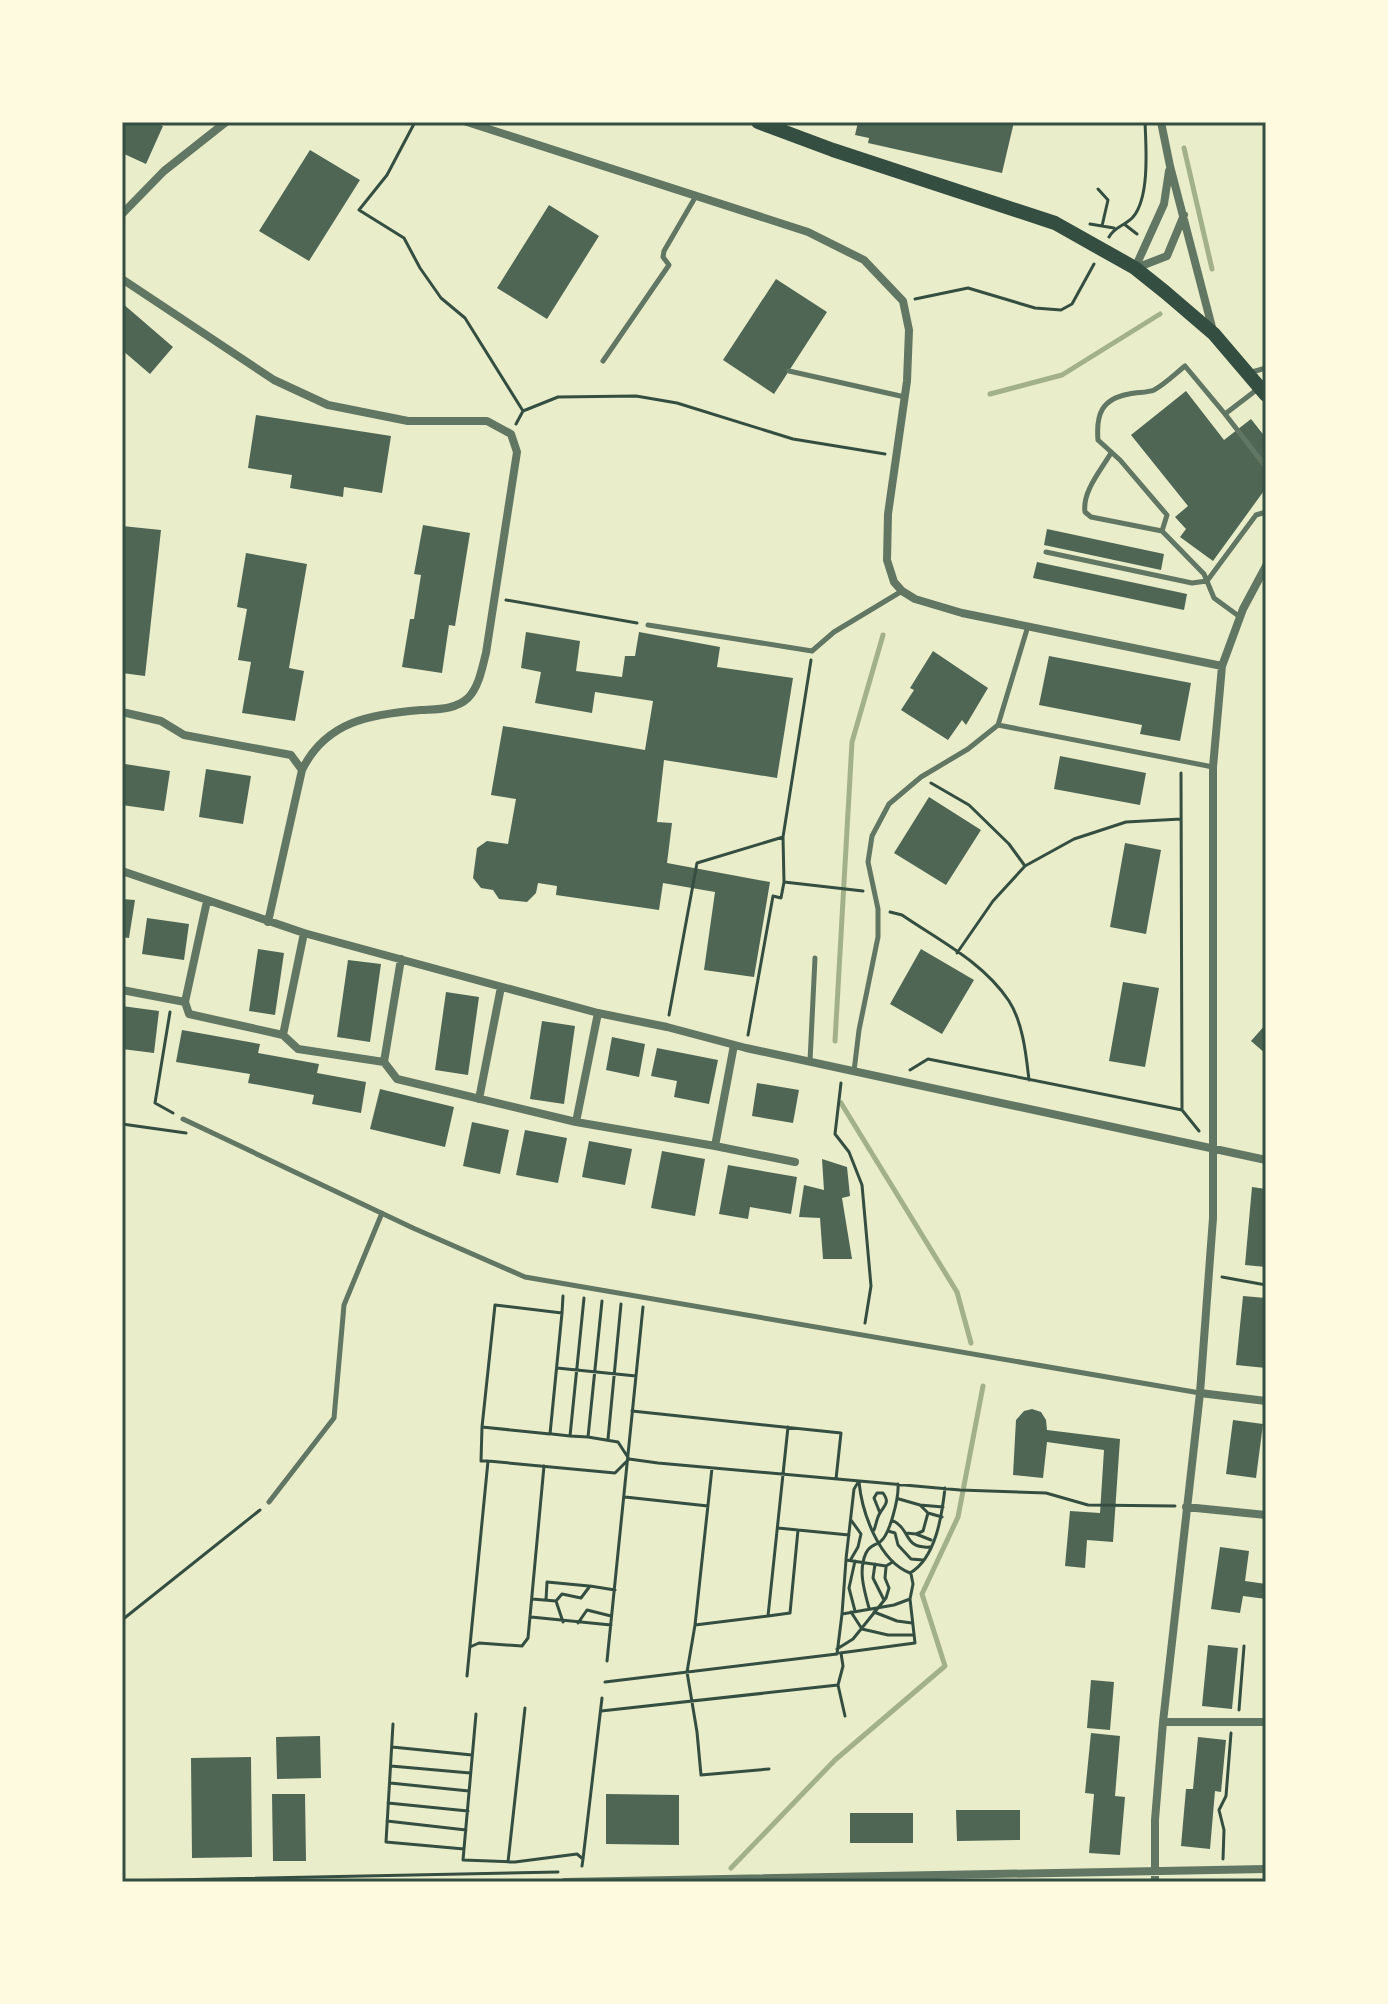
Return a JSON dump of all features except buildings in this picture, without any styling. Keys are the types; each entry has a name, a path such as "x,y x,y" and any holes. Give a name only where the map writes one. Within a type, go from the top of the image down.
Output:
{"main road":[{"path":"758,122 1055,223 1102,248 1135,268 1214,334 1263,391"}],"street":[{"path":"122,214 164,171 226,122"},
{"path":"467,122 808,232 864,260 903,301 909,330 905,397 888,514 887,560 894,582 902,591 915,599 948,609 1222,666"},
{"path":"1161,122 1214,334"},
{"path":"1135,268 1164,204 1170,166"},
{"path":"1135,268 1167,256 1184,215"},
{"path":"122,279 274,380 328,405 408,421 487,421 511,434 517,452 486,653 479,680 468,698 450,708 369,715 329,734 312,750 302,770 268,922"},
{"path":"1155,1878 1155,1820 1163,1722 1210,1275 1215,1150 1213,767 1222,666 1240,617 1266,566"},
{"path":"122,712 161,721 184,735 291,755 302,770"},
{"path":"122,871 304,933 598,1013 843,1070 1266,1160"},
{"path":"207,901 185,1002 189,1014 283,1035 298,1049 384,1062 397,1079 576,1122 795,1162"},
{"path":"283,1035 304,933"},
{"path":"384,1062 401,959"},
{"path":"479,1099 501,987"},
{"path":"122,990 185,1002"},
{"path":"576,1122 598,1013"},
{"path":"715,1146 734,1045"},
{"path":"1200,1393 1266,1401"},
{"path":"1186,1507 1266,1515"},
{"path":"1163,1722 1266,1722"},
{"path":"565,1882 1044,1872 1155,1878 1266,1869"}],"lane":[{"path":"603,361 669,265 663,257 664,251 697,196"},
{"path":"1162,531 1167,515 1098,440 1099,412 1115,398 1153,391 1185,366 1266,467"},
{"path":"1247,373 1266,368"},
{"path":"789,371 905,397"},
{"path":"1225,414 1263,391"},
{"path":"1111,452 1088,492 1085,512 1091,517 1162,531 1204,574 1214,598 1240,617"},
{"path":"1046,552 1192,583 1207,581 1256,515 1266,512"},
{"path":"648,625 812,651 834,632 902,591"},
{"path":"854,1072 859,1030 878,937 878,909 868,862 872,836 889,804 921,777 968,749 998,725 1028,625"},
{"path":"998,725 1213,767"},
{"path":"810,1062 815,958"},
{"path":"183,1119 525,1277 1200,1393"},
{"path":"269,1502 334,1418 344,1305 382,1213"}],"path":[{"path":"415,122 387,175 359,210 404,238 441,298 465,318 523,411"},
{"path":"903,301 968,288 1035,308 1061,310 1072,304 1114,228 1135,215 1142,198 1146,163 1145,122"},
{"path":"1098,189 1108,200 1102,226"},
{"path":"511,434 523,411 558,397 636,396 677,403 808,442 895,455"},
{"path":"495,598 648,625"},
{"path":"746,1048 773,896 781,898 784,882 783,837 812,651"},
{"path":"1181,761 1182,1110 1215,1150"},
{"path":"921,777 969,805 1009,844 1025,866"},
{"path":"957,953 993,901 1025,866 1074,839 1126,822 1181,819"},
{"path":"667,1027 697,863 783,837"},
{"path":"784,882 856,890"},
{"path":"878,909 902,915 981,967 1010,1003 1024,1042 1029,1080"},
{"path":"172,1000 155,1103 183,1119"},
{"path":"892,1080 928,1059 1182,1110"},
{"path":"843,1070 835,1134 849,1152 862,1185 871,1286 863,1335"},
{"path":"122,1124 195,1135"},
{"path":"1210,1275 1266,1285"},
{"path":"550,1434 563,1295"},
{"path":"607,1661 644,1296"},
{"path":"570,1436 584,1298"},
{"path":"588,1437 602,1301"},
{"path":"608,1440 621,1304"},
{"path":"562,1313 495,1305 481,1461 615,1473 629,1459"},
{"path":"557,1368 636,1376"},
{"path":"632,1411 841,1433 836,1479"},
{"path":"482,1427 618,1442 629,1459"},
{"path":"768,1616 788,1427"},
{"path":"629,1459 960,1490 1046,1493 1088,1505 1186,1507"},
{"path":"467,1676 488,1461"},
{"path":"470,1647 479,1643 522,1646 528,1638 544,1466"},
{"path":"712,1468 687,1672 701,1775 769,1769"},
{"path":"859,1481 854,1489 849,1535 849,1588 853,1612 862,1629 888,1635 914,1635"},
{"path":"605,1682 915,1643 910,1573 891,1563 861,1499 859,1481"},
{"path":"874,1530 880,1513 886,1507 884,1483"},
{"path":"869,1608 862,1577 863,1562 867,1550 873,1543 880,1542 888,1531 899,1499 898,1484"},
{"path":"910,1573 930,1547 942,1517 945,1488"},
{"path":"880,1513 874,1498 877,1493 883,1493"},
{"path":"625,1497 708,1506"},
{"path":"899,1499 943,1507"},
{"path":"122,1620 269,1502"},
{"path":"920,1505 928,1513 942,1517"},
{"path":"916,1534 923,1531 928,1513"},
{"path":"845,1716 838,1685 843,1666 838,1652 851,1561 861,1534 851,1520"},
{"path":"890,1520 901,1525 908,1542 919,1548 930,1547"},
{"path":"927,1522 938,1526"},
{"path":"778,1528 849,1535"},
{"path":"695,1625 790,1613 798,1530"},
{"path":"888,1531 895,1533 898,1545 911,1559 923,1560"},
{"path":"923,1531 934,1537"},
{"path":"906,1533 934,1537"},
{"path":"851,1561 886,1566 891,1563"},
{"path":"875,1564 873,1578 884,1600"},
{"path":"838,1652 862,1629 884,1600 889,1588 885,1578 886,1566"},
{"path":"546,1600 547,1582 615,1590"},
{"path":"556,1601 562,1594 581,1598 590,1586"},
{"path":"532,1599 556,1601"},
{"path":"842,1614 894,1605 910,1599"},
{"path":"556,1601 563,1622"},
{"path":"578,1623 587,1610 612,1616"},
{"path":"874,1612 912,1623"},
{"path":"530,1617 611,1625"},
{"path":"1223,1871 1224,1830 1219,1810 1226,1796 1244,1646"},
{"path":"601,1711 838,1685"},
{"path":"582,1866 602,1698"},
{"path":"508,1862 525,1708"},
{"path":"476,1714 463,1860 508,1862 577,1854 583,1859"},
{"path":"393,1724 386,1842 464,1849"},
{"path":"392,1747 473,1756"},
{"path":"391,1766 471,1773"},
{"path":"390,1783 470,1791"},
{"path":"388,1803 468,1811"},
{"path":"387,1821 466,1830"}],"waterway":[{"path":"1184,148 1212,269"},
{"path":"990,394 1062,375 1160,314"},
{"path":"835,1041 852,742 883,635"},
{"path":"841,1103 957,1292 971,1343"},
{"path":"731,1868 835,1760 945,1666 922,1594 958,1517 983,1386"}]}
